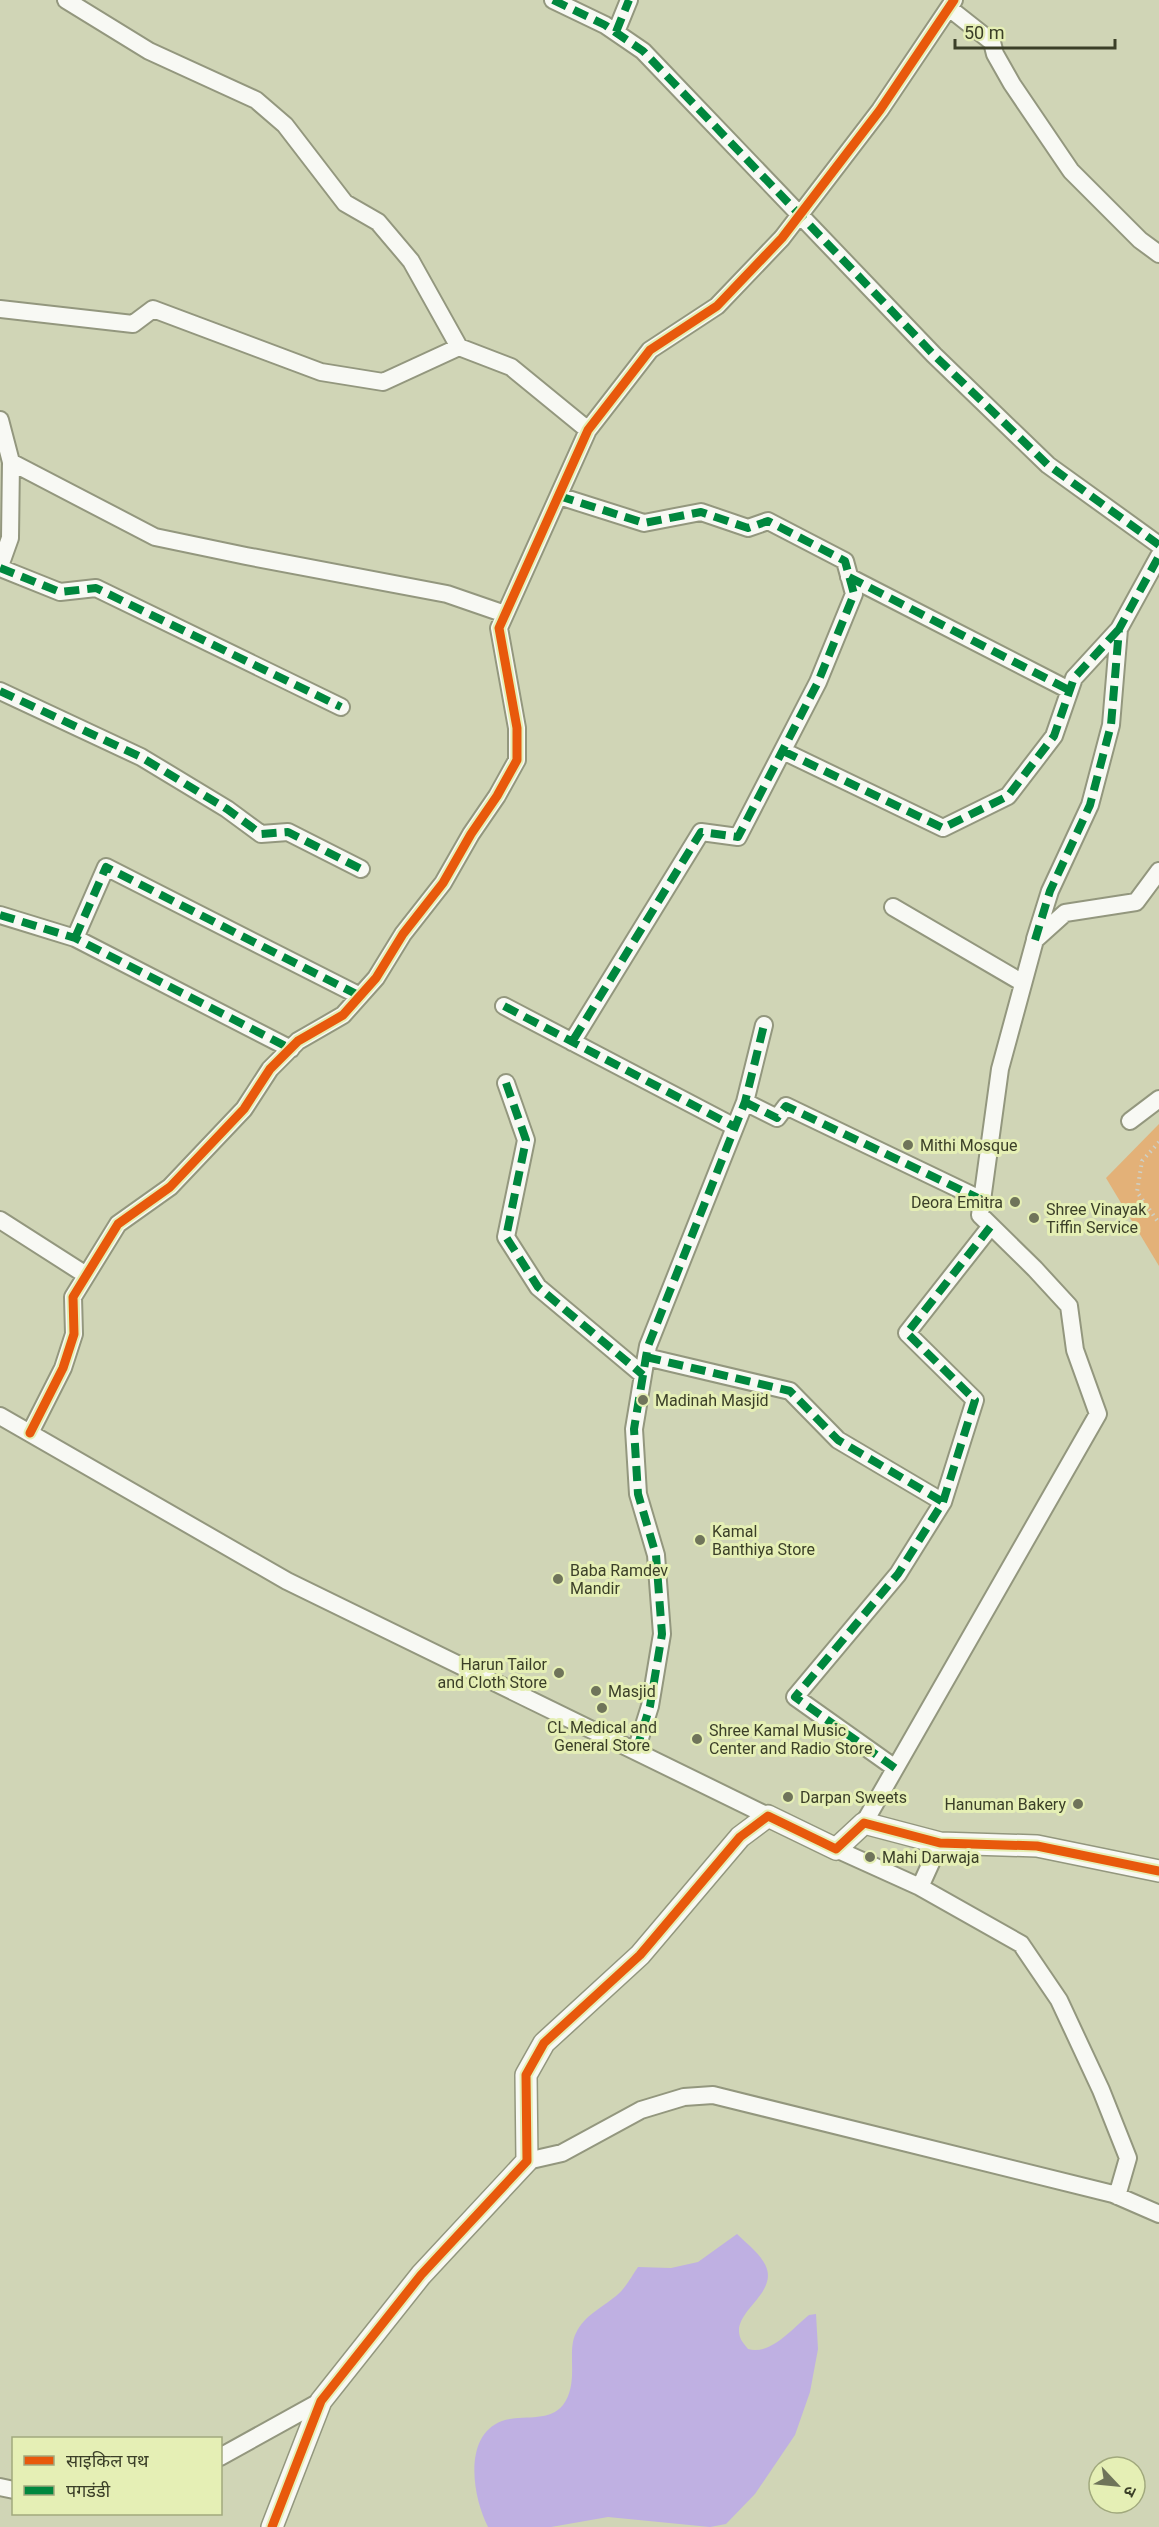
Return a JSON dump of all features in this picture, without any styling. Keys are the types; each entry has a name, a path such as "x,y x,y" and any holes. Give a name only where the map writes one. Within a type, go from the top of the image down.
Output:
{"street":[{"path":"66,0 149,51 256,99 285,125 345,203 378,222 411,261 459,347 511,367 588,430"},
{"path":"553,0 616,32 643,51 801,214 933,355 1048,465 1159,545"},
{"path":"616,32 629,0"},
{"path":"30,1433 63,1368 74,1334 73,1297 118,1224 171,1187 244,1109 270,1069 298,1041 343,1015 376,978 403,934 443,884 517,760 517,728 500,628 588,430 650,350 717,306 782,238 880,110 951,4 992,42 994,54 1012,84 1071,171 1140,240 1159,254"},
{"path":"0,309 133,324 153,309 321,372 383,382 459,347"},
{"path":"0,420 11,462 10,538 0,567 60,591 96,588 341,707"},
{"path":"11,462 155,537 447,594 505,614"},
{"path":"559,496 644,523 700,512 748,528 768,521 845,561 854,594 818,682 738,837 701,832 572,1042"},
{"path":"783,751 944,828 1008,796 1054,736 1074,678 1119,629 1159,556"},
{"path":"849,577 1069,690"},
{"path":"836,1849 864,1823 1098,1413 1075,1350 1069,1306 980,1215 1000,1069 1050,891 1090,805 1111,725 1119,629"},
{"path":"0,691 141,757 227,809 261,834 288,832 361,869"},
{"path":"75,938 106,867 360,996"},
{"path":"1035,940 1065,913 1136,902 1159,871"},
{"path":"893,907 1023,983"},
{"path":"0,915 75,938 291,1049"},
{"path":"504,1006 735,1127"},
{"path":"636,1751 650,1706 662,1634 656,1555 638,1494 634,1429 646,1357 648,1346 745,1102 764,1025"},
{"path":"506,1083 526,1140 506,1237 538,1287 643,1375"},
{"path":"1130,1121 1159,1099"},
{"path":"745,1102 777,1118 786,1106 982,1200"},
{"path":"0,1220 86,1275"},
{"path":"896,1768 795,1696 898,1574 943,1502 975,1400 907,1333 991,1226"},
{"path":"646,1357 790,1391 838,1440 943,1502"},
{"path":"0,1416 287,1581 836,1849 920,1887 1021,1944 1059,2000 1101,2090 1128,2158 1117,2196"},
{"path":"527,2161 526,2075 544,2043 640,1954 740,1837 768,1816"},
{"path":"864,1823 940,1843 1037,1846 1159,1871"},
{"path":"920,1887 940,1843"},
{"path":"272,2527 321,2401 421,2275 527,2161 562,2153 640,2110 684,2097 713,2095 1117,2196 1159,2214"},
{"path":"222,2456 321,2401"}],"path":[{"path":"1159,1142 1142,1161 1137,1192 1159,1223"}],"shaded area":[{"path":"1159,1124 1159,1266 1106,1178"},
{"path":"737,2234 760,2257 768,2272 763,2292 739,2327 741,2338 748,2349 756,2350 773,2345 809,2315 816,2314 818,2349 810,2392 795,2435 755,2494 726,2524 710,2527 608,2517 551,2527 488,2527 478,2500 474,2469 476,2453 489,2429 510,2419 550,2414 563,2405 571,2387 572,2349 576,2333 588,2317 619,2293 638,2267 671,2268 698,2262"}],"marked path":[{"path":"553,0 605,25 643,51 934,355 1048,465 1159,545"},
{"path":"616,32 629,0"},
{"path":"559,496 644,523 701,512 748,528 768,521 845,561 854,594 818,682 738,837 701,832 572,1042"},
{"path":"1035,940 1050,891 1090,805 1111,725 1119,629 1159,556"},
{"path":"0,568 60,592 96,588 341,707"},
{"path":"849,577 1069,690"},
{"path":"783,751 943,828 1008,796 1054,736 1074,678 1119,629"},
{"path":"0,691 141,757 227,809 261,834 288,832 361,869"},
{"path":"75,938 106,867 360,996"},
{"path":"0,915 75,938 291,1049"},
{"path":"504,1006 735,1127"},
{"path":"636,1751 650,1706 662,1634 656,1555 638,1494 634,1429 646,1357 648,1346 745,1102 764,1025"},
{"path":"506,1083 526,1140 506,1237 538,1287 643,1375"},
{"path":"745,1102 777,1118 786,1106 982,1200"},
{"path":"895,1768 795,1697 898,1574 943,1502 975,1400 907,1333 991,1226"},
{"path":"646,1357 790,1391 838,1440 943,1502"}],"cycle path":[{"path":"30,1433 63,1368 74,1334 73,1297 118,1224 170,1187 244,1109 270,1069 298,1041 343,1015 376,978 403,934 443,883 471,834 497,796 517,760 517,728 499,628 588,430 650,350 717,306 782,238 880,110 954,0"},
{"path":"272,2527 321,2401 421,2275 527,2161 526,2075 544,2043 640,1955 740,1837 768,1816 836,1849 864,1823 940,1843 1037,1846 1159,1871"}],"place":[{"name":"Mithi Mosque","path":"908,1145"},
{"name":"Deora Emitra","path":"1015,1202"},
{"name":"Shree Vinayak Tiffin Service","path":"1034,1218"},
{"name":"Madinah Masjid","path":"643,1400"},
{"name":"Kamal Banthiya Store","path":"700,1540"},
{"name":"Baba Ramdev Mandir","path":"558,1579"},
{"name":"Harun Tailor and Cloth Store","path":"559,1673"},
{"name":"Masjid","path":"596,1691"},
{"name":"CL Medical and General Store","path":"602,1708"},
{"name":"Shree Kamal Music Center and Radio Store","path":"697,1739"},
{"name":"Darpan Sweets","path":"788,1797"},
{"name":"Hanuman Bakery","path":"1078,1804"},
{"name":"Mahi Darwaja","path":"870,1857"}]}
